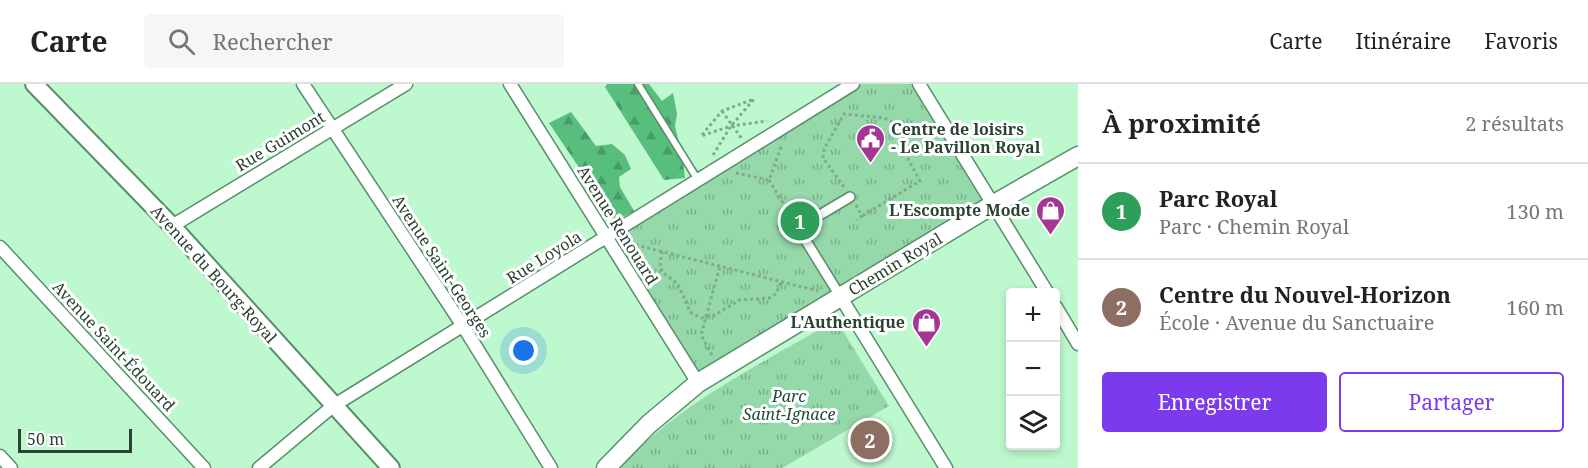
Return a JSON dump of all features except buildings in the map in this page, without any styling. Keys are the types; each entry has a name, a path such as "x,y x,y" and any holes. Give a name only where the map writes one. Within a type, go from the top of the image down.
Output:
{"main road":[{"name":"Chemin Royal","path":"606,468 649,424 698,383 994,204 1078,156"}],"street":[{"name":"Avenue du Bourg-Royal","path":"34,84 172,226 391,468"},
{"name":"Avenue Saint-Georges","path":"303,84 463,326 551,468"},
{"name":"Rue Guimont","path":"172,226 405,84"},
{"name":"Avenue Renouard","path":"510,84 698,383"},
{"name":"Rue Loyola","path":"259,468 333,406 853,84"},
{"path":"920,84 1045,288"},
{"path":"850,197 798,228 946,468"},
{"name":"Avenue Saint-Édouard","path":"0,247 204,468"},
{"path":"1060,314 1078,344"},
{"path":"0,456 11,468"}],"lane":[{"path":"638,84 698,180"}],"path":[{"path":"698,180 731,126 754,99 722,111 701,136 731,126"},
{"path":"722,111 749,148"},
{"path":"857,220 920,181 901,146 896,127 891,121 884,118 844,114 824,149 823,158 862,216"},
{"path":"769,180 790,123"},
{"path":"716,169 769,180 798,228"},
{"path":"607,237 840,296"},
{"path":"662,251 660,264 662,272 678,284 690,312 701,318 713,316 740,300 769,298 776,294 781,281"},
{"path":"720,266 701,335 721,369"}],"green space":[{"path":"607,84 649,84 662,101 673,93 677,114 675,126 685,178 664,180 605,87"},
{"path":"853,84 919,84 994,204 698,383 607,237"},
{"path":"571,112 596,146 612,144 625,155 631,169 619,177 620,187 634,211 615,221 549,123"},
{"name":"Parc Saint-Ignace","path":"838,323 889,406 782,468 620,468 642,445 719,388 829,324"}],"place":[{"name":"Centre de loisirs - Le Pavillon Royal","path":"870,164"},
{"name":"Parc Royal","path":"800,221"},
{"name":"L'Escompte Mode","path":"1051,236"},
{"name":"L'Authentique","path":"926,348"},
{"name":"Centre du Nouvel-Horizon","path":"870,440"}]}
